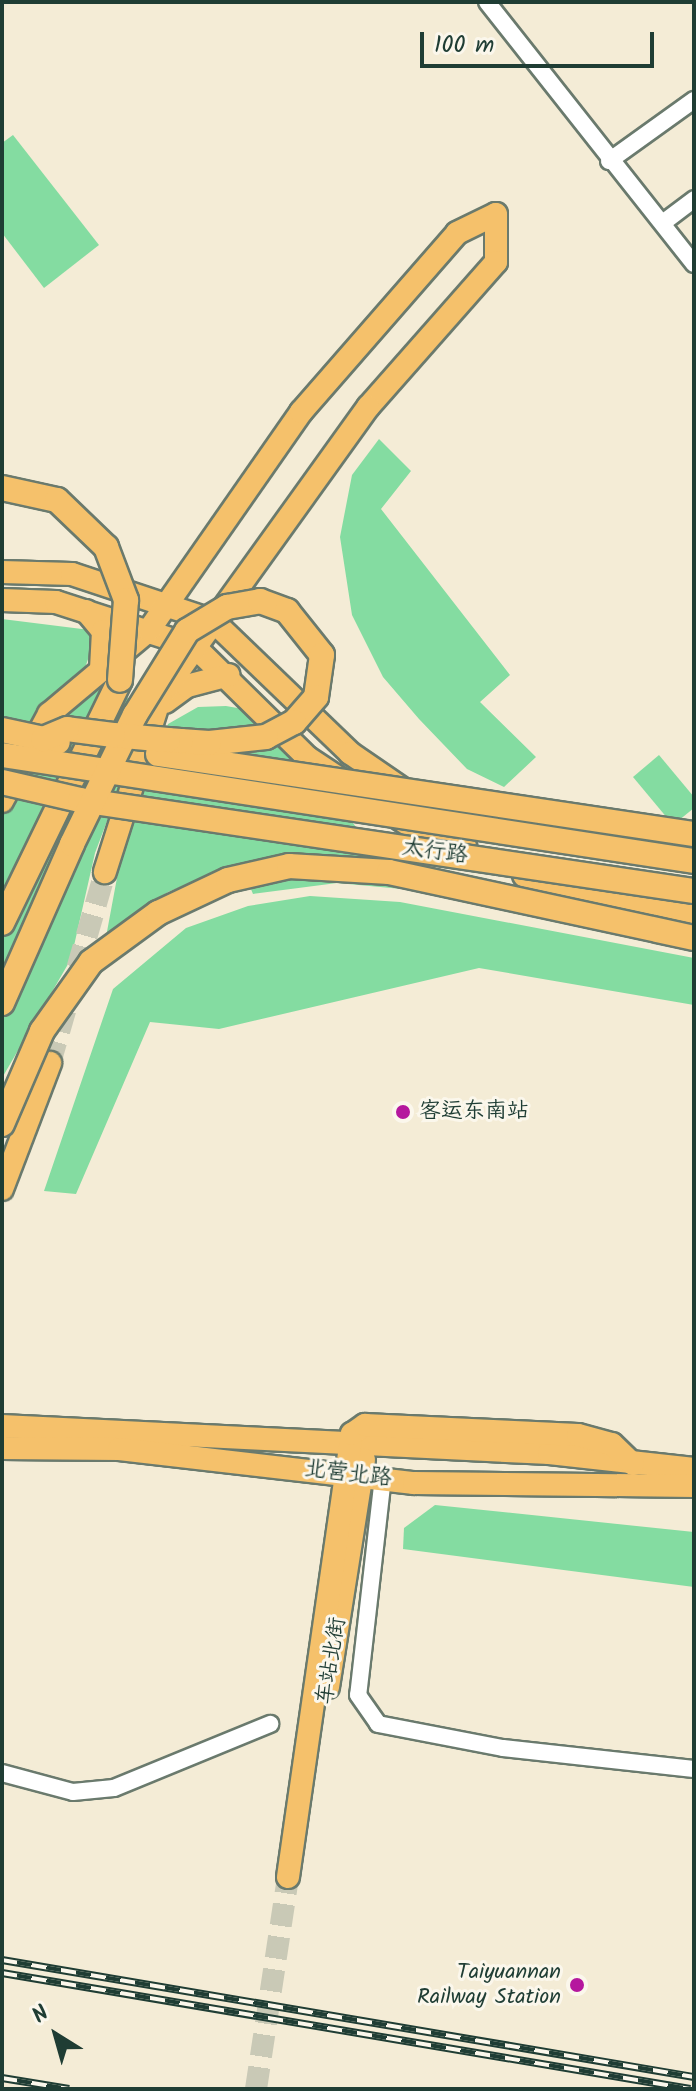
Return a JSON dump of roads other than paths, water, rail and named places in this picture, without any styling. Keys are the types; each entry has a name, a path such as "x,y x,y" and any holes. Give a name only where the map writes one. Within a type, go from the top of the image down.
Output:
{"highway":[{"path":"2,488 57,500 90,525 126,600 127,636 120,680 2,923"},
{"path":"2,1003 72,844 114,758 121,744 128,730 135,715 187,631 227,607 260,601 287,611 322,655 316,697 294,722 266,737 209,743 168,740 141,737 127,736 113,735 67,729 43,739"},
{"path":"2,730 43,739 694,834"},
{"name":"太行路","path":"2,755 180,785 694,861"},
{"name":"太行路","path":"2,782 177,814 694,891"},
{"path":"441,853 694,914"},
{"path":"2,1124 42,1031 91,962 158,913 228,880 289,866 389,872 694,938"}],"main road":[{"path":"2,801 49,714 149,630 275,441 457,233 496,214 496,262 368,407 213,621 157,707 105,872"},
{"path":"2,572 72,574 168,602 213,621 350,753 423,803 495,823 694,848"},
{"path":"2,600 86,611 195,647 229,675 308,758 429,838 694,904"},
{"path":"86,611 103,631 101,670"},
{"path":"157,707 187,686 229,675"},
{"path":"2,1189 50,1063"},
{"path":"359,1443 365,1425 578,1435 612,1444 633,1464"},
{"name":"北营北路","path":"2,1426 415,1446 694,1469"},
{"name":"车站北街","path":"292,1877 363,1474 359,1443"},
{"path":"414,1483 392,1466 397,1454 415,1446"},
{"name":"北营北路","path":"2,1448 119,1449 363,1474 414,1483 694,1486"}],"street":[{"path":"487,2 591,141 664,222 694,264"},
{"path":"609,161 694,100"},
{"path":"664,222 694,199"},
{"path":"363,1474 358,1695 378,1724 503,1748 694,1769"},
{"path":"2,1773 73,1792 114,1788 270,1724"}],"tunnel":[{"path":"50,1063 105,872"},
{"path":"256,2089 288,1877"}],"railway":[{"path":"2,1960 694,2077"},
{"path":"2,1973 690,2089"},
{"path":"2,2078 69,2089"}],"place":[{"name":"客运东南站","path":"403,1112"},
{"name":"Taiyuannan Railway Station","path":"577,1985"}]}
